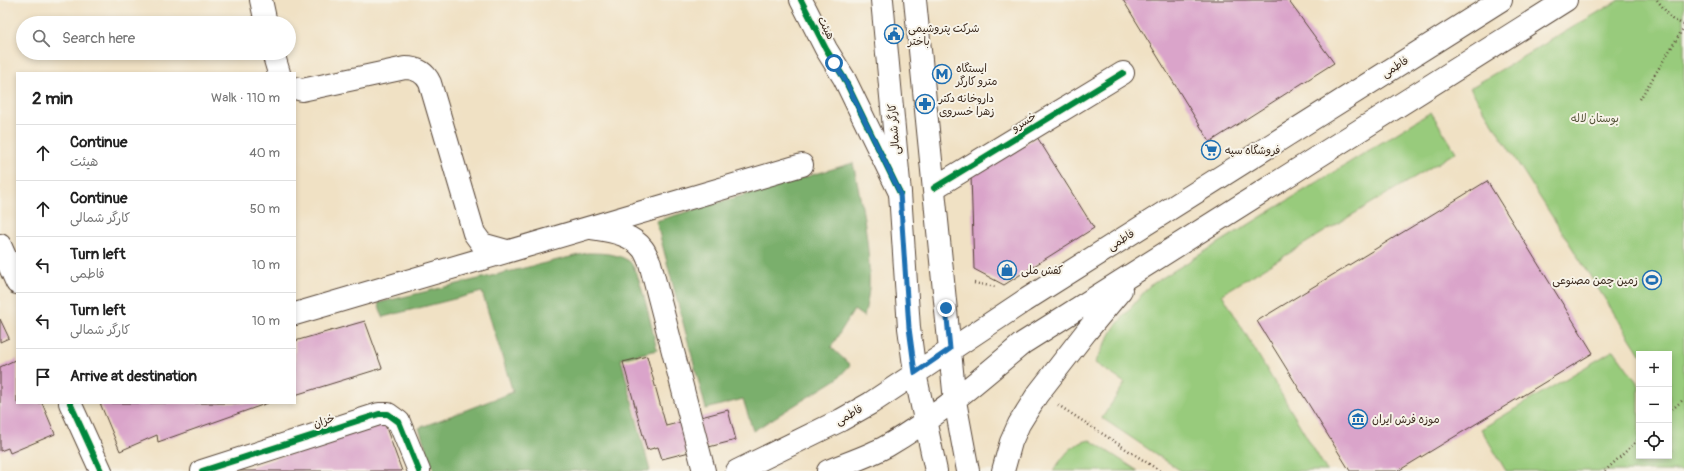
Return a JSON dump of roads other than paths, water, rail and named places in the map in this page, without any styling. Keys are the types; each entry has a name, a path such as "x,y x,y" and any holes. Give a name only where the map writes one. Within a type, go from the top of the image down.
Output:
{"main road":[{"path":"260,0 264,16"},
{"name":"هیئت","path":"801,0 826,49 844,78 900,193"},
{"name":"کارگر شمالی","path":"882,0 900,193 909,328 915,373 936,471"},
{"path":"915,0 955,400 968,471"},
{"name":"فاطمی","path":"737,471 841,420 871,403 1024,301 1501,0"},
{"path":"828,471 885,447 925,423 1023,343 1566,0"},
{"path":"275,60 279,72"},
{"path":"297,90 405,68 421,71 428,77 430,83 474,233 482,244 507,251"},
{"name":"خسرو","path":"934,188 1124,73"},
{"path":"296,314 802,165"},
{"path":"588,228 614,232 629,238 643,249 650,263 704,471"},
{"path":"1,252 16,281"},
{"path":"1002,471 1019,424 1037,395 1134,274"},
{"path":"70,404 101,471"},
{"name":"خزان","path":"202,471 379,414 388,414 399,422 419,471"}],"place":[{"name":"شرکت پتروشیمی باختر","path":"894,34"},
{"name":"ایستگاه مترو کارگر","path":"942,74"},
{"name":"داروخانه دکتر زهرا خسروی","path":"925,104"},
{"name":"فروشگاه سپه","path":"1211,150"},
{"name":"کفش ملی","path":"1007,270"},
{"name":"زمین چمن مصنوعی","path":"1652,280"},
{"name":"موزه فرش ایران","path":"1358,419"}],"park label":[{"name":"بوستان لاله","path":"1595,118"}]}
